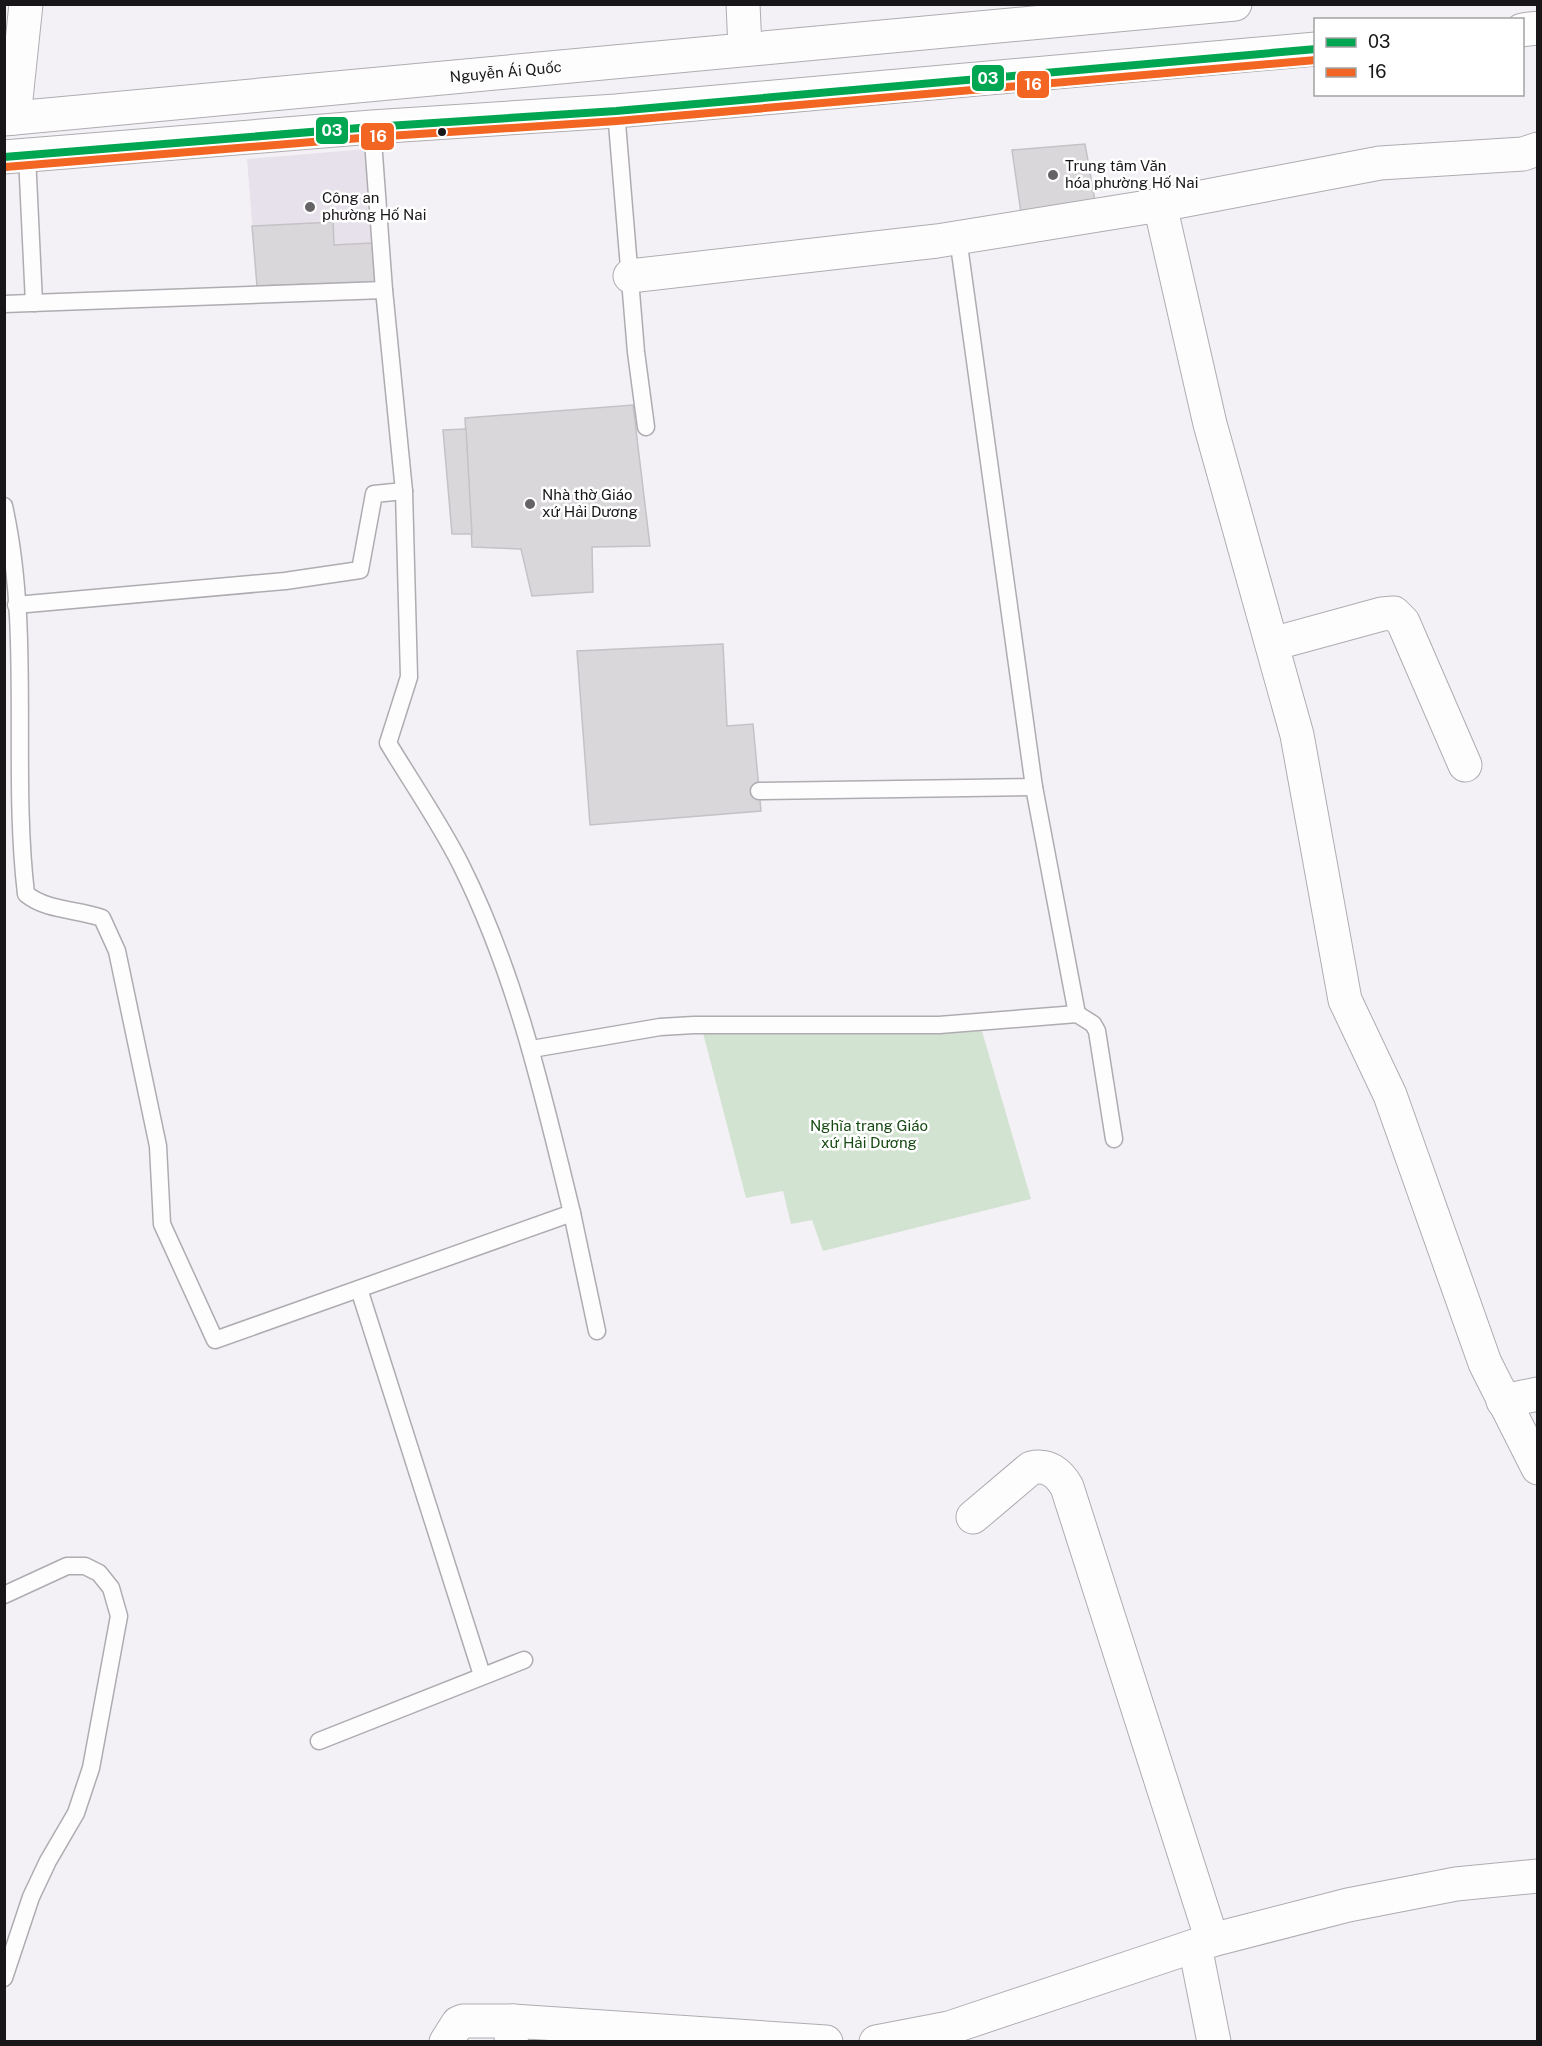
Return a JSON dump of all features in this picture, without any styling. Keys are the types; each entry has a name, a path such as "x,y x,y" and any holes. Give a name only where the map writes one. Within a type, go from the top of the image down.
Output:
{"street":[{"path":"9,118 26,4"},
{"path":"743,4 745,48"},
{"name":"Nguyễn Ái Quốc","path":"9,118 611,63 745,48 1007,27 1141,9 1236,4"},
{"path":"1007,27 1014,76"},
{"path":"16,156 372,126 616,111 1314,49"},
{"path":"630,276 958,237 1160,205 1380,163 1522,154 1538,149"},
{"path":"1160,205 1210,424 1297,735 1345,1000 1390,1095 1485,1363 1538,1468"},
{"path":"1272,644 1382,614 1394,613 1403,622 1465,765"},
{"path":"1503,1401 1538,1394"},
{"path":"973,1517 1031,1467 1037,1466 1056,1472 1067,1487 1203,1943 1214,2042"},
{"path":"876,2042 949,2028 971,2031 1203,1943 1348,1905 1456,1884 1538,1876"},
{"path":"446,2042 458,2023 463,2021 512,2031 826,2042"}],"lane":[{"path":"616,111 646,427"},
{"path":"372,126 384,290 404,491 409,677 387,743 460,864 491,931 532,1049 572,1213 597,1331"},
{"path":"16,156 34,303"},
{"path":"958,237 1034,787 1077,1014"},
{"path":"4,304 384,290"},
{"path":"16,605 285,581 360,570 374,494 404,491"},
{"path":"4,506 11,534 16,605 26,894 39,905 81,911 102,918 117,951 158,1146 162,1224 215,1340 572,1213"},
{"path":"759,791 1034,787"},
{"path":"532,1049 660,1027 939,1025 1077,1014 1093,1024 1097,1031 1114,1139"},
{"path":"359,1289 482,1675"},
{"path":"4,1594 67,1566 85,1566 99,1573 111,1588 119,1616 91,1768 76,1813 48,1861 31,1897 4,1978"},
{"path":"319,1741 524,1660"}],"shaded area":[{"name":"Công an phường Hố Nai","path":"366,149 375,282 257,286 247,159"}],"green space":[{"name":"Nghĩa trang Giáo xứ Hải Dương","path":"982,1031 1031,1199 823,1251 812,1220 791,1224 783,1191 746,1198 703,1033"}],"building":[{"path":"1085,144 1095,201 1021,213 1012,150"},
{"path":"333,222 334,245 372,243 375,282 257,286 252,226"},
{"path":"633,405 650,546 592,547 593,592 532,596 521,549 472,547 465,418"},
{"path":"466,429 472,534 452,534 443,430"},
{"path":"723,644 727,726 753,724 761,811 590,825 577,651"}],"transit line":[{"name":"03","path":"4,157 372,127 616,111 1314,49"},
{"name":"16","path":"5,167 373,137 617,121 1314,60"}],"place":[{"name":"Trung tâm Văn hóa phường Hố Nai","path":"1053,175"},
{"name":"Công an phường Hố Nai","path":"310,207"},
{"name":"Nhà thờ Giáo xứ Hải Dương","path":"530,504"}]}
